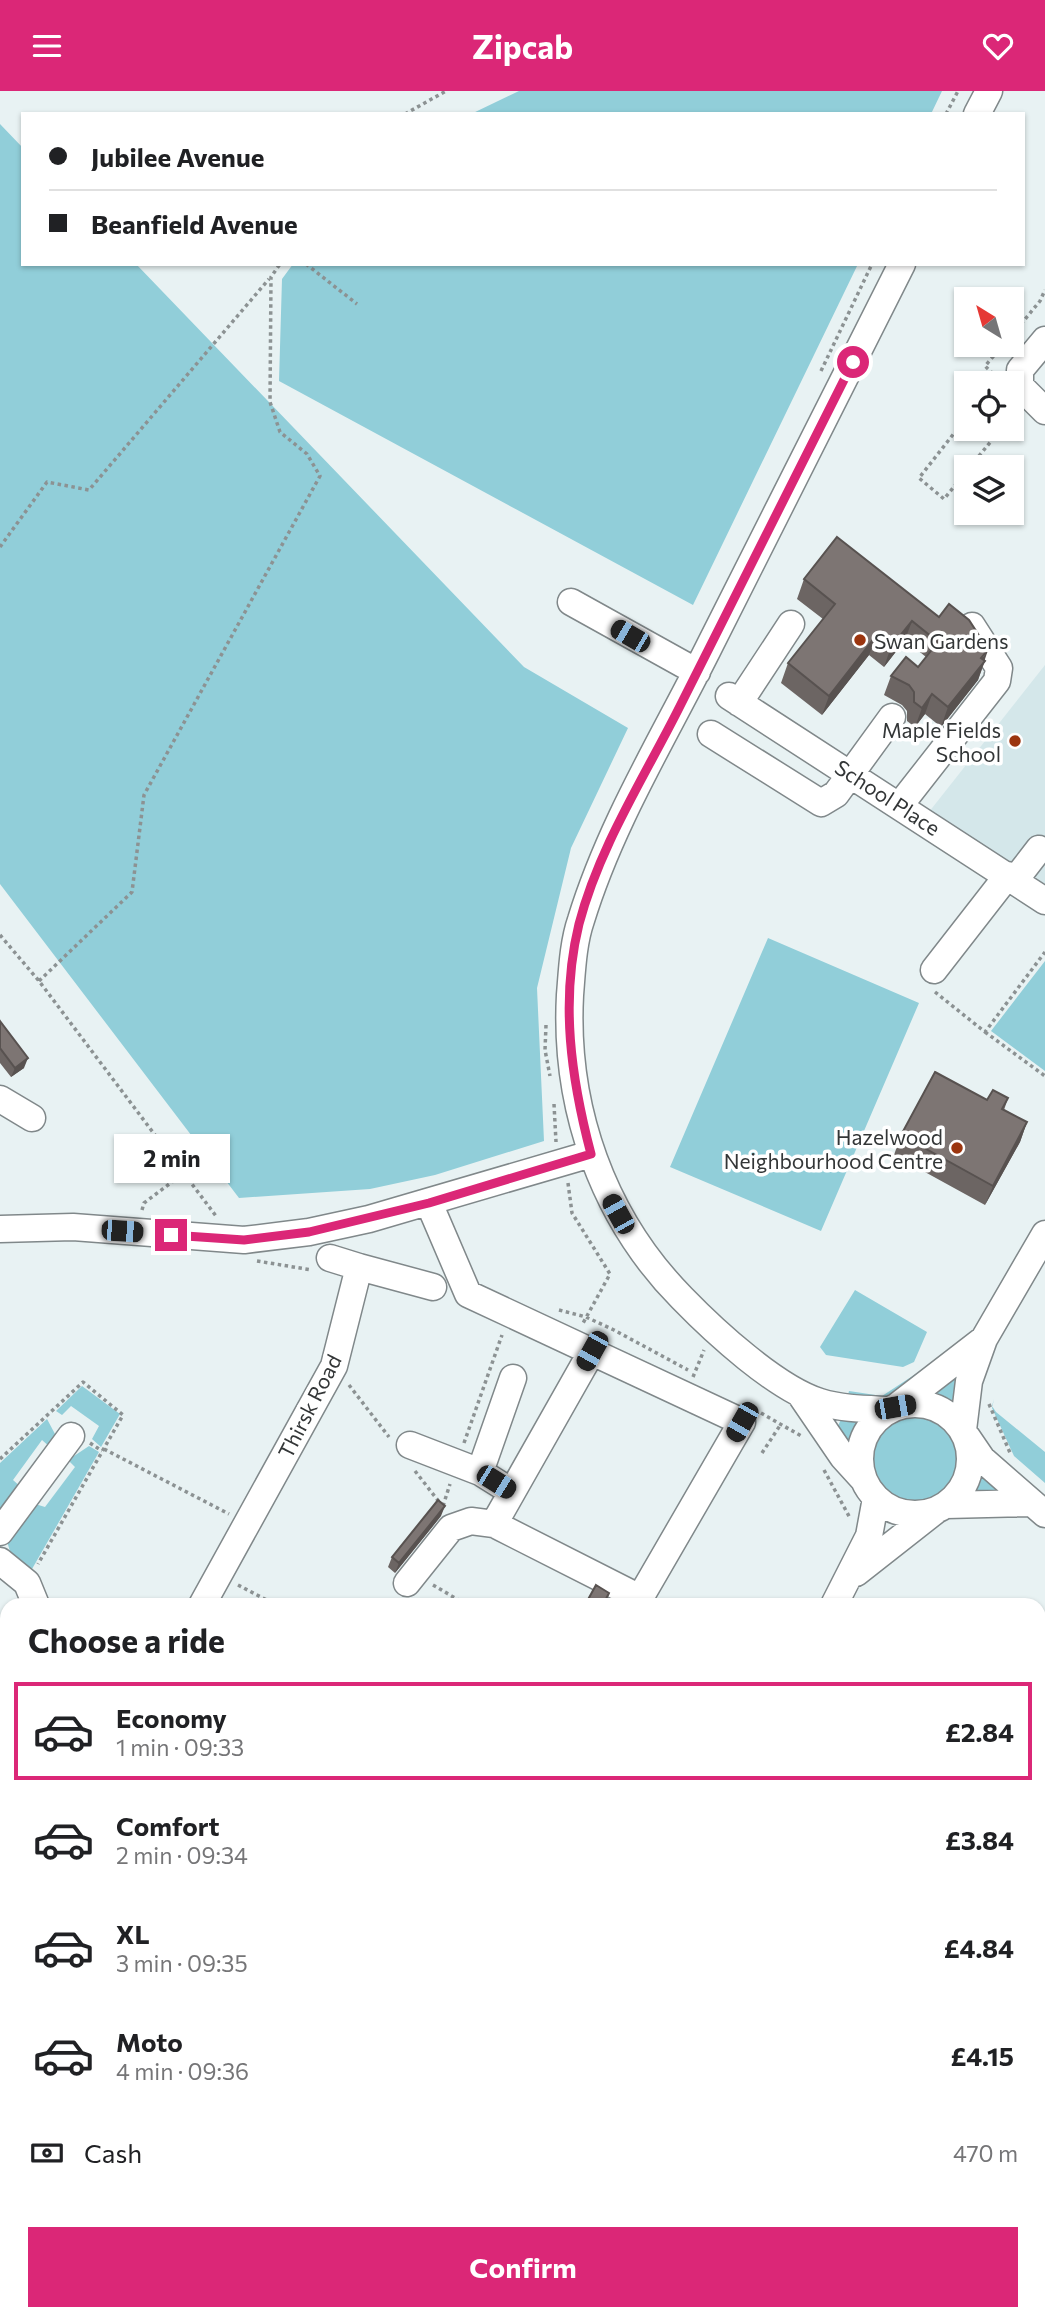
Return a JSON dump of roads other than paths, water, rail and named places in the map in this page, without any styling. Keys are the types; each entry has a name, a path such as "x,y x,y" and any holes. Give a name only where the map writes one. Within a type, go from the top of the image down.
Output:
{"street":[{"path":"978,112 989,91"},
{"path":"901,266 619,821 579,924 572,975 570,1056 575,1093 591,1154 607,1193 629,1234 664,1280 713,1330 800,1394 822,1403 892,1408 914,1404 933,1406 950,1416 982,1459 1037,1508"},
{"path":"1045,340 1020,370 1020,386 1045,411"},
{"path":"571,602 697,672"},
{"name":"School Place","path":"791,624 734,699 1045,901"},
{"path":"900,805 997,681 999,668 972,626"},
{"path":"711,734 817,802 831,799 892,717"},
{"path":"934,969 1039,849"},
{"path":"0,1099 32,1118"},
{"path":"0,1229 73,1227 249,1239 309,1232 429,1203 591,1154"},
{"path":"418,1583 451,1528 471,1521 494,1524 622,1598 640,1598 742,1422 468,1294 429,1203"},
{"path":"850,1579 941,1508 965,1485 970,1469 970,1452 964,1433 969,1381 984,1339 1045,1234"},
{"path":"330,1258 433,1287"},
{"name":"Thirsk Road","path":"206,1598 334,1366 359,1267"},
{"path":"838,1598 869,1536 870,1488 860,1463 864,1440 876,1419 984,1339"},
{"path":"494,1524 582,1346"},
{"path":"469,1467 513,1378"},
{"path":"800,1394 843,1457 894,1510 910,1514 941,1508 1037,1508"},
{"path":"0,1532 84,1442"},
{"path":"410,1445 469,1467 512,1492"},
{"path":"0,1561 27,1583 33,1598"}],"place":[{"name":"Swan Gardens","path":"860,640"},
{"name":"Maple Fields School","path":"1015,741"},
{"name":"Hazelwood Neighbourhood Centre","path":"957,1148"}]}
